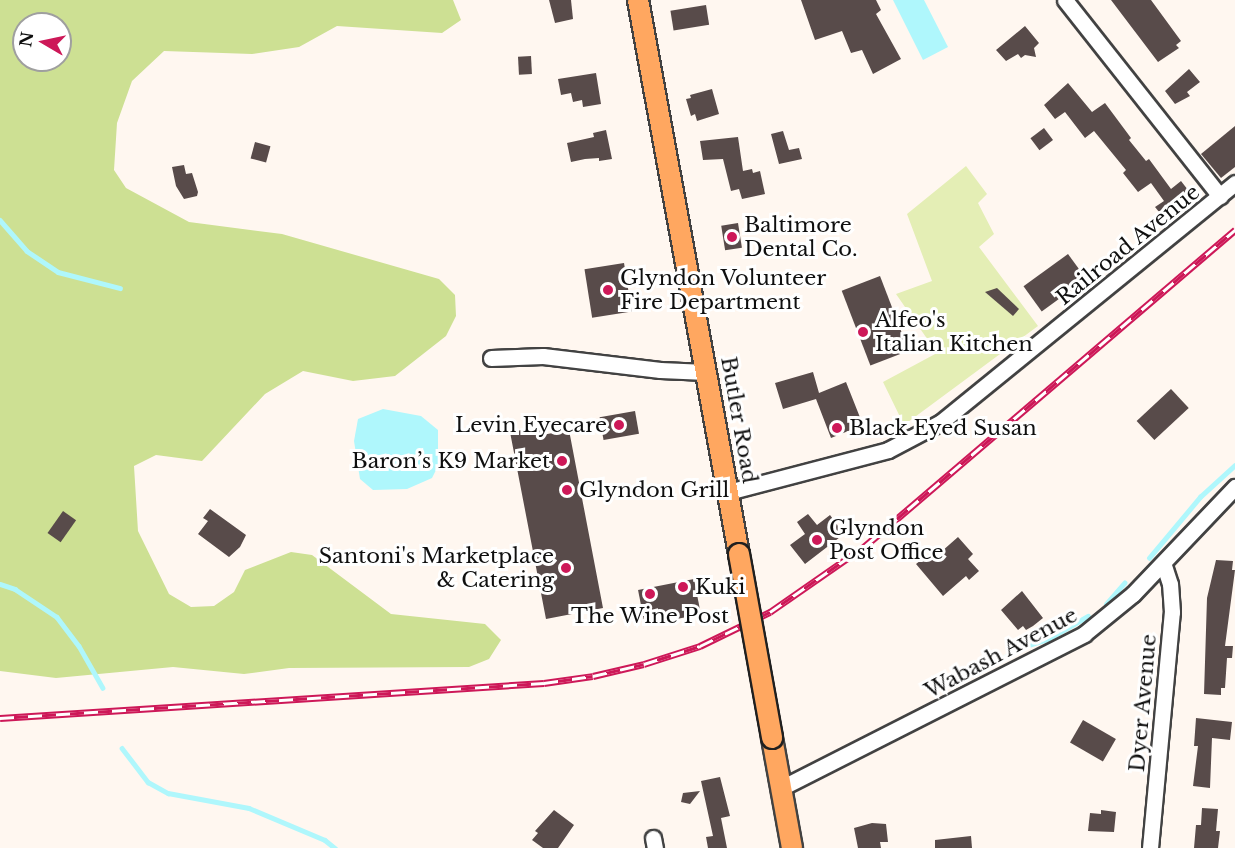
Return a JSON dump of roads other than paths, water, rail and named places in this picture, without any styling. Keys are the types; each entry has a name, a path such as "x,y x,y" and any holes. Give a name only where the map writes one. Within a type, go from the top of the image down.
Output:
{"main road":[{"name":"Butler Road","path":"638,0 792,848"}],"street":[{"path":"1065,0 1221,196"},
{"name":"Railroad Avenue","path":"728,492 888,450 941,422 1235,183"},
{"path":"491,358 543,356 660,370 706,372"},
{"name":"Wabash Avenue","path":"782,788 1084,634 1133,594 1235,487"},
{"name":"Dyer Avenue","path":"1150,848 1172,612 1170,584 1162,563"}],"water":[{"path":"893,0 924,0 948,47 923,60"},
{"path":"383,409 421,416 438,430 438,466 432,478 407,489 373,490 360,479 354,441 358,419"}],"waterway":[{"path":"0,220 27,251 58,272 120,288"},
{"path":"1149,558 1200,497 1235,465"},
{"path":"1106,604 1124,583"},
{"path":"0,584 15,589 57,617 79,646 103,688"},
{"path":"978,672 1025,646 1048,639 1088,616"},
{"path":"122,748 148,782 168,793 249,808 325,840 335,848"}],"railway":[{"path":"0,718 544,683 593,676 644,664 700,646 770,612 865,546 1235,230"}],"place":[{"name":"Baltimore Dental Co.","path":"732,237"},
{"name":"Glyndon Volunteer Fire Department","path":"608,290"},
{"name":"Alfeo's Italian Kitchen","path":"863,332"},
{"name":"Levin Eyecare","path":"619,425"},
{"name":"Black Eyed Susan","path":"837,428"},
{"name":"Baron’s K9 Market","path":"562,461"},
{"name":"Glyndon Grill","path":"567,490"},
{"name":"Glyndon Post Office","path":"817,540"},
{"name":"Santoni's Marketplace & Catering","path":"566,568"},
{"name":"Kuki","path":"683,587"},
{"name":"The Wine Post","path":"650,594"}]}
